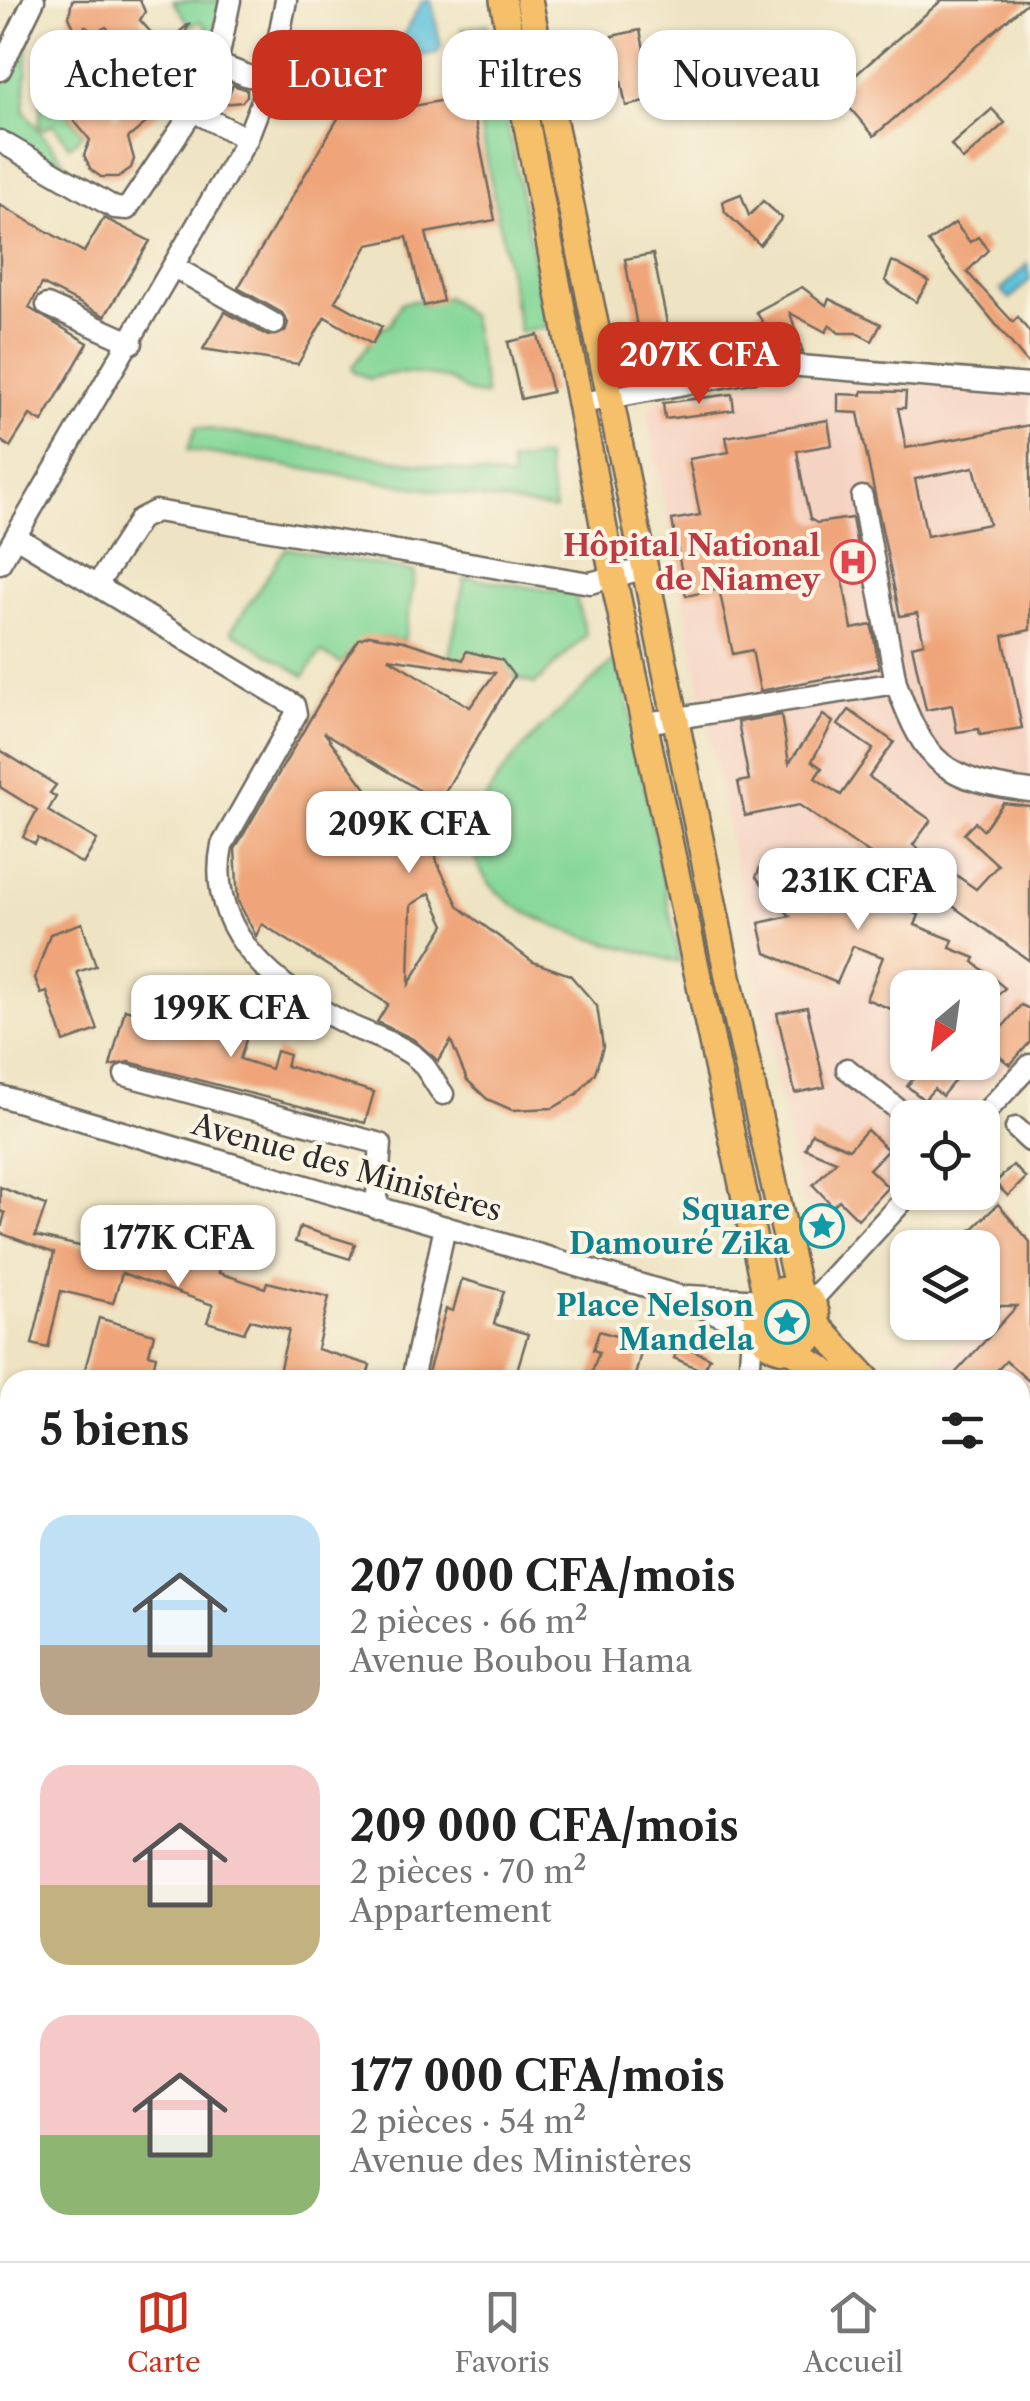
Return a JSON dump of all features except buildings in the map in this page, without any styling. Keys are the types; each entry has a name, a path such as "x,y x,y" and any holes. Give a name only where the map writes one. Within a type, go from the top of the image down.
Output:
{"main road":[{"path":"504,0 613,576 765,1298 756,1317 756,1333 774,1347 792,1350 823,1370"},
{"path":"529,0 676,716 809,1306 806,1344 792,1350"},
{"path":"765,1298 781,1290 809,1306 860,1370"}],"street":[{"path":"0,70 34,0"},
{"path":"224,30 230,0"},
{"path":"280,30 286,0"},
{"path":"0,141 115,208 127,209 187,120"},
{"path":"211,120 248,139"},
{"path":"0,563 132,342 248,139 255,120"},
{"path":"174,267 274,324"},
{"path":"47,305 132,342"},
{"path":"582,403 788,366 1030,385"},
{"path":"862,497 896,682 928,747 953,774 974,784 1030,791"},
{"path":"98,585 140,519 156,512 590,583 646,568"},
{"path":"16,537 294,705 296,714 222,845 218,866 232,930 247,953 290,988 334,1018 421,1062 443,1094"},
{"path":"646,723 896,682"},
{"path":"996,1100 1030,1065"},
{"path":"848,1069 890,1103"},
{"path":"125,1075 380,1144 376,1208"},
{"name":"Avenue des Ministères","path":"0,1096 676,1296 756,1333"},
{"path":"809,1306 895,1210"},
{"path":"414,1370 445,1227"},
{"name":"Avenue des Ministères","path":"676,1296 765,1298"},
{"path":"750,1370 756,1333"}],"shaded area":[{"name":"Hôpital National de Niamey","path":"791,375 1030,394 1030,1042 1000,1074 1000,970 890,970 890,1080 994,1080 975,1100 890,1100 890,1189 857,1225 844,1215 801,1204 647,412 657,401"},
{"path":"1030,1284 1030,1370 944,1370 936,1362 959,1340 1000,1340 1000,1299"}],"green space":[{"path":"222,0 217,30 208,30 201,21 191,26 173,1"},
{"path":"488,24 489,30 462,30"},
{"path":"29,28 24,111 76,177 0,134 0,87"},
{"path":"40,120 72,120 83,134 69,146 53,124 45,129 39,126"},
{"path":"479,120 507,120 547,327 520,332"},
{"path":"447,297 471,317 486,395 471,393 435,376 396,374 370,379 354,372 352,367 382,327 390,325 401,303 419,300 424,305"},
{"path":"196,427 512,479 510,462 545,457 555,510 188,450"},
{"path":"286,548 415,572 404,641 367,638 342,664 321,652 304,676 231,631"},
{"path":"465,577 575,594 586,635 535,684 449,656"},
{"path":"614,661 620,662 680,963 548,923 499,894 477,861 475,826 490,790 516,755"},
{"name":"Place Nelson Mandela","path":"787,1307 798,1311 802,1322 798,1333 787,1337 776,1333 772,1322 776,1311"}],"water":[{"path":"423,0 431,0 441,46 437,53 422,56 422,30 406,30"},
{"path":"1028,264 1030,280 1010,299 1001,290"}],"place":[{"name":"Hôpital National de Niamey","path":"853,562"},
{"name":"Square Damouré Zika","path":"822,1226"},
{"name":"Place Nelson Mandela","path":"787,1322"}]}
